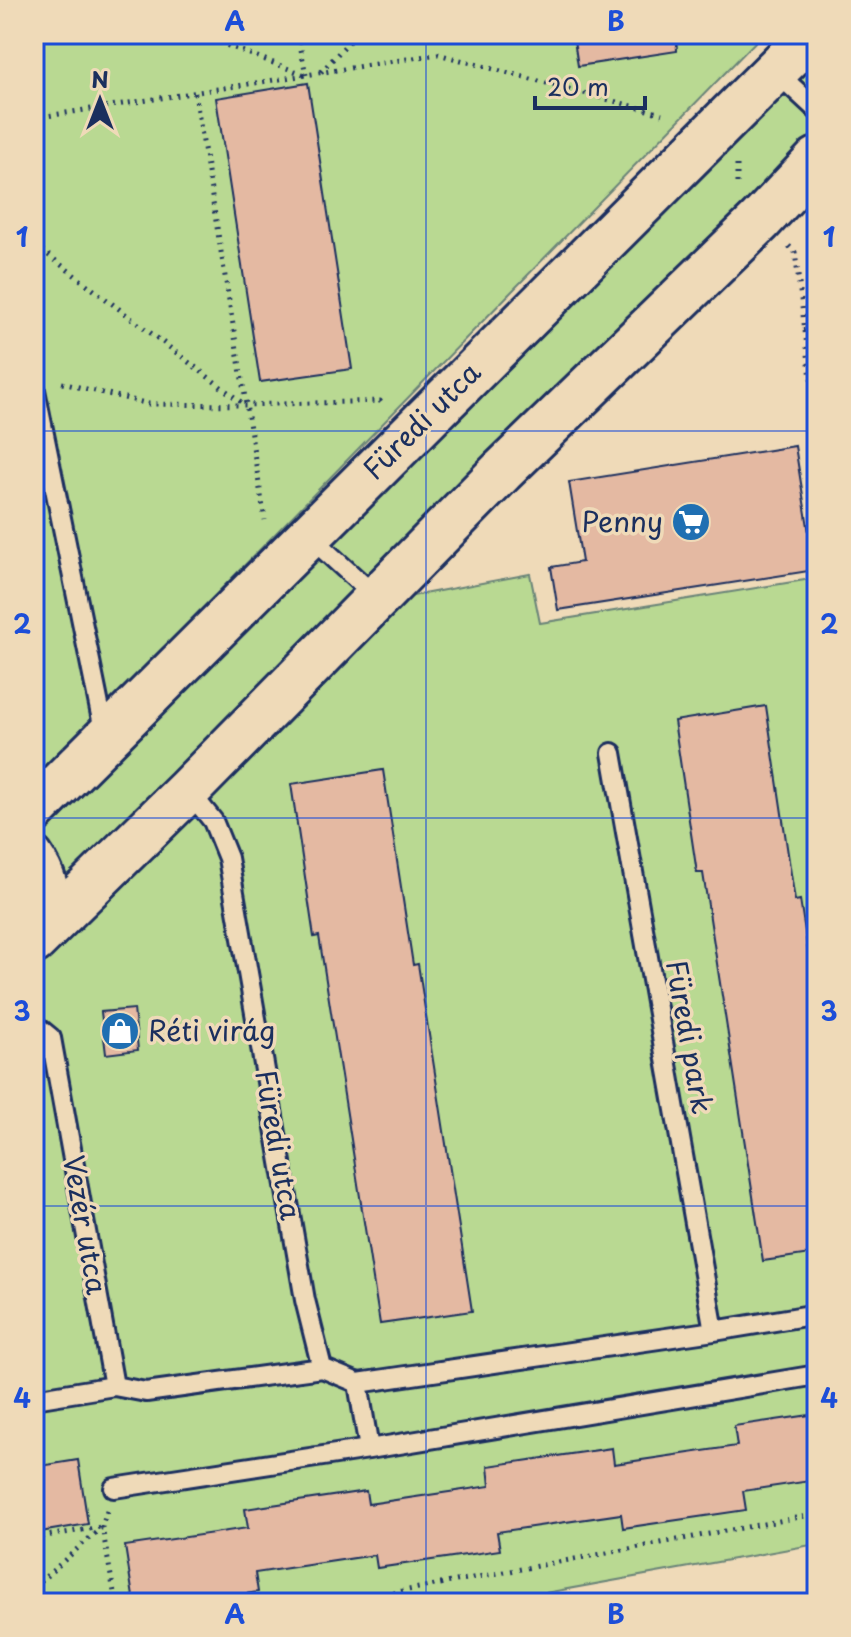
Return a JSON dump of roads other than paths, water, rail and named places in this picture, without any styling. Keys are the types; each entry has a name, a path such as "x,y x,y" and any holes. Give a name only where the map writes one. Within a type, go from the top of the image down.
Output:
{"main road":[{"name":"Füredi utca","path":"34,810 812,34"},
{"path":"44,930 188,790 502,471 760,221 817,160"}],"street":[{"path":"34,855 46,872 52,890 44,930"}],"lane":[{"path":"775,71 817,110"},
{"path":"41,382 106,738"},
{"path":"308,535 377,598"},
{"name":"Füredi park","path":"612,753 714,1331"},
{"name":"Füredi utca","path":"188,790 213,821 228,858 305,1300 322,1368"},
{"name":"Vezér utca","path":"34,1024 51,1038 114,1386"},
{"path":"34,1399 114,1386 146,1392 322,1368 358,1383 817,1314"},
{"path":"114,1488 817,1375"},
{"path":"358,1383 369,1449"}],"place":[{"name":"Penny","path":"691,522"},
{"name":"Réti virág","path":"120,1031"}]}
